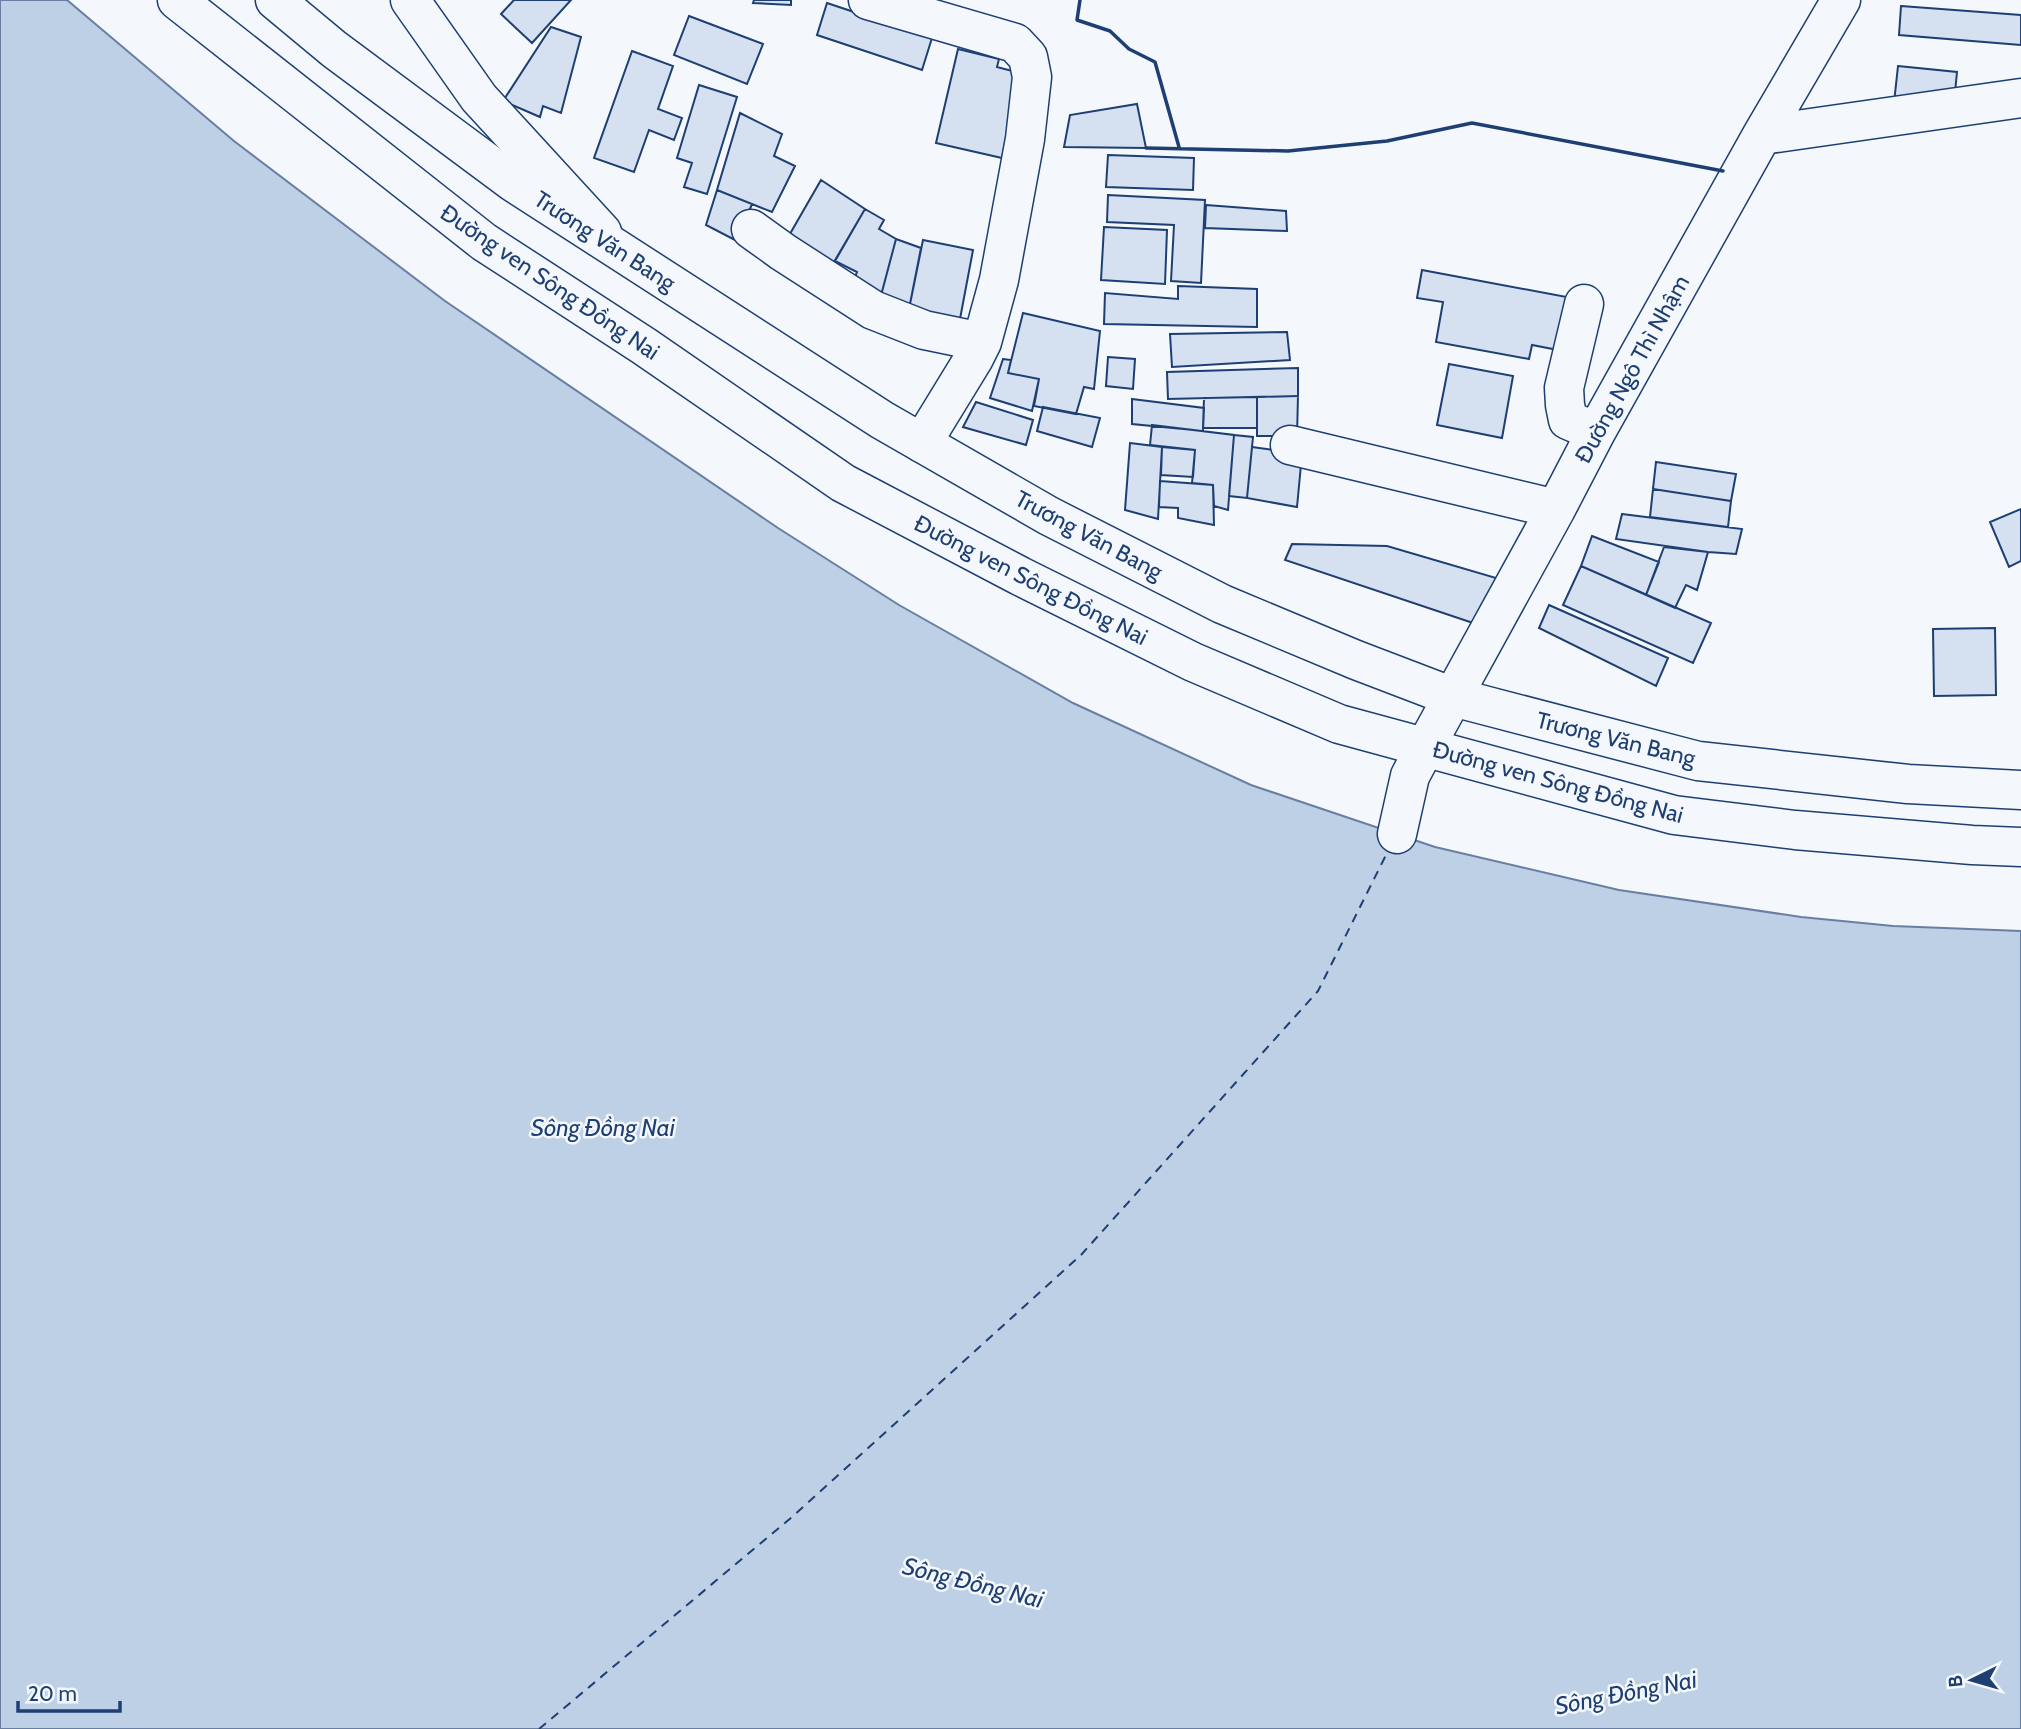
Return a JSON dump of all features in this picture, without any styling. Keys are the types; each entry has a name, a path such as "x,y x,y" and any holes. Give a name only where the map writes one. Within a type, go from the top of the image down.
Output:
{"main road":[{"name":"Đường ven Sông Đồng Nai","path":"177,0 484,242 644,346 843,483 1020,576 1193,662 1339,724 1421,755 1674,815 1795,830 2021,847"},
{"name":"Trương Văn Bang","path":"275,0 334,49 513,182 882,421 1049,516 1222,604 1453,697 1698,761 1908,784 2021,790"},
{"path":"410,0 479,98 618,250"},
{"path":"868,0 1015,43 1028,57 1032,77 1025,139 999,280 982,342 922,443"},
{"name":"Đường Ngô Thì Nhậm","path":"1397,834 1421,755 1596,432 1762,135 1841,0"},
{"path":"1762,135 2021,98"},
{"path":"751,229 801,265 873,310 924,330 982,342"},
{"path":"1584,304 1564,388 1564,405 1568,420 1596,432"},
{"path":"1290,445 1556,509"}],"water":[{"name":"Sông Đồng Nai","path":"0,0 67,0 234,141 445,301 778,528 899,605 1073,703 1251,785 1435,847 1619,890 1801,917 1893,926 2021,931 2021,1729 0,1729"}],"building":[{"path":"514,0 571,0 532,43 501,14"},
{"path":"754,0 791,0 791,5 753,3"},
{"path":"827,3 932,38 922,70 817,35"},
{"path":"1901,6 2021,15 2021,45 1899,35"},
{"path":"689,16 763,44 747,84 674,55"},
{"path":"551,27 581,37 561,113 543,106 540,117 503,101"},
{"path":"958,49 999,59 997,67 1020,73 1002,158 936,143"},
{"path":"632,51 673,66 658,109 682,118 674,140 649,130 634,172 594,158"},
{"path":"1898,66 1957,72 1954,103 1894,103"},
{"path":"699,85 737,97 707,194 684,187 692,163 677,158"},
{"path":"1137,104 1146,148 1064,147 1070,115"},
{"path":"740,113 782,134 774,156 795,166 772,212 717,190"},
{"path":"1108,155 1194,158 1193,190 1106,187"},
{"path":"821,180 865,209 827,274 783,246"},
{"path":"717,190 752,204 737,241 706,225"},
{"path":"1108,195 1205,200 1201,283 1171,281 1174,225 1107,222"},
{"path":"1206,205 1286,211 1287,231 1205,228"},
{"path":"865,209 884,220 879,229 896,239 879,303 850,290 857,272 835,261"},
{"path":"1104,227 1167,230 1165,284 1101,280"},
{"path":"896,239 921,248 909,309 879,303"},
{"path":"923,240 973,250 960,319 909,309"},
{"path":"1422,270 1572,298 1563,351 1532,345 1529,359 1436,342 1443,302 1417,298"},
{"path":"1178,286 1257,289 1257,327 1104,324 1105,293 1178,299"},
{"path":"1023,313 1100,331 1094,389 1084,387 1076,414 1034,406 1039,379 1008,373"},
{"path":"1287,332 1290,360 1172,367 1170,334"},
{"path":"1108,357 1135,359 1133,389 1106,386"},
{"path":"1003,359 1011,360 1008,373 1039,379 1032,411 990,398"},
{"path":"1449,364 1513,376 1502,438 1437,425"},
{"path":"1298,368 1298,396 1168,399 1167,372"},
{"path":"1298,396 1297,436 1257,436 1257,397"},
{"path":"1257,397 1257,428 1203,428 1204,398"},
{"path":"1132,399 1204,408 1203,431 1132,424"},
{"path":"976,402 1033,420 1026,445 963,427"},
{"path":"1043,407 1100,418 1092,447 1037,431"},
{"path":"1152,425 1234,435 1228,510 1214,506 1213,485 1192,483 1195,450 1150,445"},
{"path":"1234,435 1253,437 1247,498 1229,496"},
{"path":"1130,443 1162,447 1158,519 1125,510"},
{"path":"1162,447 1195,450 1193,477 1161,475"},
{"path":"1252,447 1302,454 1297,507 1247,498"},
{"path":"1656,462 1736,474 1731,501 1653,489"},
{"path":"1160,481 1213,485 1214,525 1178,518 1178,508 1159,507"},
{"path":"1653,489 1731,501 1728,527 1650,517"},
{"path":"2021,509 2021,561 2009,567 1990,522"},
{"path":"1622,514 1742,529 1736,554 1708,552 1616,539"},
{"path":"1592,536 1659,562 1646,595 1581,566"},
{"path":"1292,544 1387,546 1503,580 1479,625 1285,560"},
{"path":"1664,547 1708,552 1697,590 1686,585 1675,608 1646,595"},
{"path":"1581,566 1711,623 1693,663 1563,605"},
{"path":"1549,605 1668,658 1656,686 1539,628"},
{"path":"1995,628 1996,695 1934,696 1933,629"}],"ferry route":[{"path":"539,1729 792,1517 1081,1255 1318,991 1388,851"}],"wall":[{"path":"1080,0 1077,20 1110,31 1129,49 1155,62 1179,147"},
{"path":"1146,148 1288,151 1387,141 1472,123 1723,171"}]}
